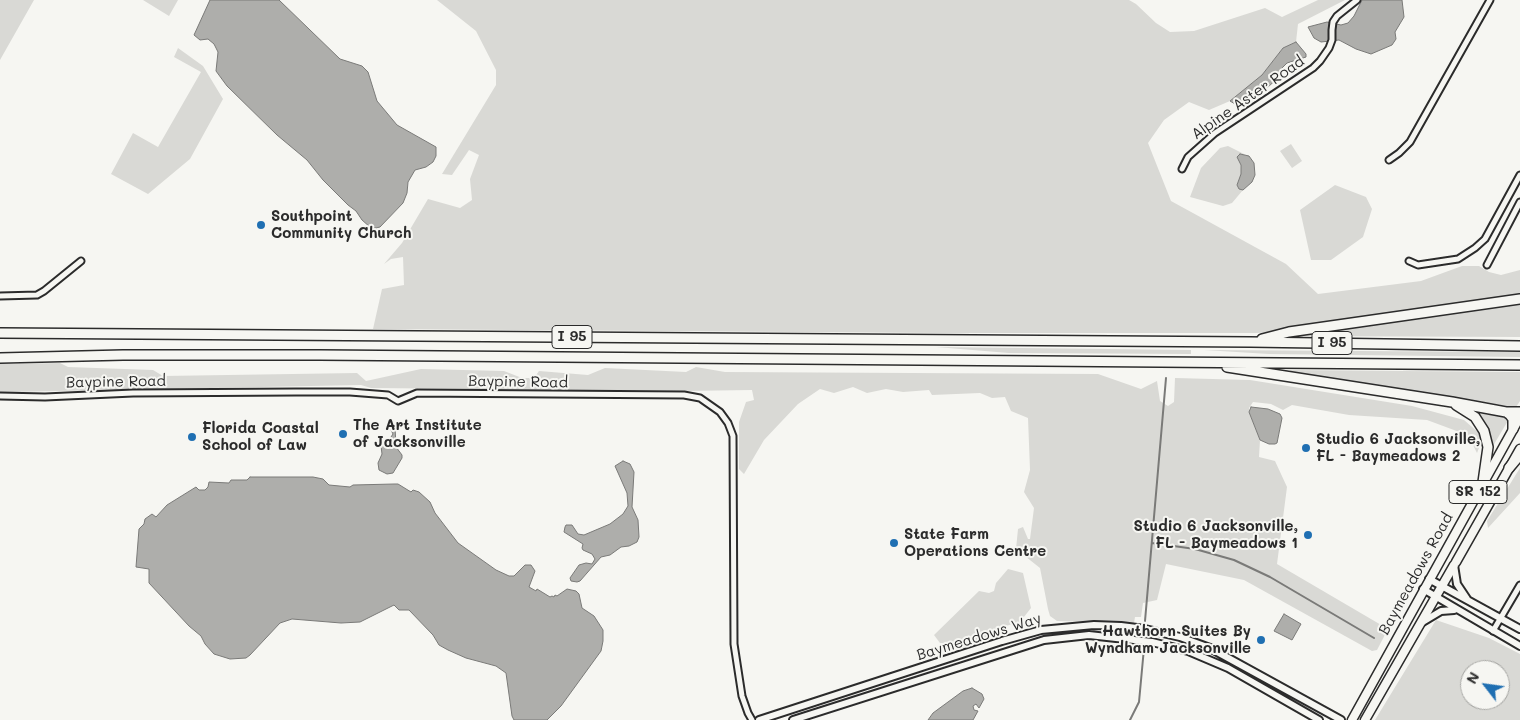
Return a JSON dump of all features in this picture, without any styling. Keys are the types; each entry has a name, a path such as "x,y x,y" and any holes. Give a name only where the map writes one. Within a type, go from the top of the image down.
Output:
{"highway":[{"path":"1250,342 1288,332 1520,299"},
{"name":"I 95","path":"0,333 1250,342 1520,346"},
{"name":"I 95","path":"0,358 123,355 330,355 1520,365"},
{"path":"1197,362 1506,412 1520,412"},
{"path":"1452,402 1475,417 1484,431 1488,447 1483,482"},
{"path":"1506,412 1513,419 1513,429"},
{"path":"1509,468 1520,456"}],"main road":[{"name":"Baymeadows Road","path":"1352,720 1520,417"},
{"name":"Baymeadows Road","path":"1365,720 1520,448"}],"street":[{"name":"Alpine Aster Road","path":"1182,169 1188,157 1215,133 1314,68 1329,48 1332,40 1333,22 1337,16 1357,0"},
{"path":"1389,160 1410,142 1490,0"},
{"path":"1409,261 1418,266 1458,259 1475,248 1485,239 1520,175"},
{"path":"1487,265 1520,202"},
{"path":"0,296 36,295 44,291 81,261"},
{"name":"Baypine Road","path":"0,396 45,397 133,393 350,392 388,395 398,401 417,393 684,395 700,398 720,412 728,423 733,436 734,644 742,696 752,720"},
{"path":"1455,564 1457,584 1469,602"},
{"path":"1429,579 1520,629"},
{"path":"1493,631 1520,585"},
{"path":"1423,589 1520,646"},
{"path":"1421,623 1446,609 1456,610"},
{"name":"Baymeadows Way","path":"760,720 1040,630 1094,625 1121,626 1180,637 1210,648 1341,720"},
{"name":"Baymeadows Way","path":"793,720 1044,640 1089,635 1152,642 1188,650 1228,668 1318,720"},
{"path":"1205,657 1210,648"}],"shaded area":[{"path":"0,0 34,0 0,60"},
{"path":"143,0 178,0 169,16"},
{"path":"210,0 279,0 340,59 362,66 368,72 377,101 397,125 436,147 436,156 433,162 426,167 415,170 408,182 407,193 403,203 380,227 370,227 362,220 356,211 323,180 307,160 277,135 227,86 216,71 218,52 214,44 208,39 200,40 194,35"},
{"path":"437,0 1129,0 1156,23 1170,32 1194,31 1265,8 1282,17 1318,0 1345,0 1298,24 1296,42 1283,48 1262,75 1230,101 1209,110 1189,102 1164,120 1148,143 1171,201 1286,264 1318,294 1421,281 1462,266 1479,266 1489,272 1501,275 1520,270 1520,294 1284,331 1257,333 373,329 382,289 404,285 403,257 391,259 384,264 402,243 428,199 460,208 472,200 470,179 479,155 469,150 452,175 442,174 496,85 496,70 476,31"},
{"path":"1362,0 1402,0 1404,17 1395,32 1396,39 1392,45 1371,54 1339,40 1321,42 1314,38 1308,27 1327,22 1341,25 1348,23"},
{"path":"1296,42 1306,54 1306,57 1287,63 1282,68 1280,76 1268,87 1235,104 1230,101 1262,75 1283,48"},
{"path":"178,48 203,66 223,99 190,159 148,194 111,174 133,133 158,147 201,72 174,57"},
{"path":"1291,144 1302,161 1292,168 1280,151"},
{"path":"1228,146 1246,155 1240,154 1241,174 1237,185 1239,189 1243,190 1232,203 1223,206 1190,197 1201,168 1220,148"},
{"path":"1240,154 1249,156 1254,163 1255,175 1252,182 1243,190 1239,189 1237,185 1241,174 1241,165 1237,157"},
{"path":"1335,185 1366,197 1372,209 1363,237 1331,260 1311,260 1300,210"},
{"path":"1520,302 1520,337 1281,336"},
{"path":"936,347 1191,350 1191,354 1009,353"},
{"path":"1204,350 1520,352 1520,357 1269,354"},
{"path":"60,363 68,367 153,370 163,376 357,373 366,381 421,369 504,371 522,378 534,378 539,371 588,375 605,368 686,372 696,367 725,372 1098,374 1141,389 1157,381 1160,401 1168,406 1174,402 1175,378 1250,380 1412,406 1464,420 1479,433 1480,445 1477,453 1473,445 1462,433 1427,420 1349,415 1292,405 1283,410 1271,404 1253,402 1249,408 1260,440 1259,457 1275,461 1287,487 1277,564 1388,629 1377,650 1372,651 1244,580 1166,564 1157,600 1143,603 1141,617 1135,617 1134,623 1057,621 1050,616 1040,568 1016,549 1018,529 1023,527 1028,539 1030,539 1034,508 1024,492 1030,470 1028,418 1011,411 1005,397 992,398 980,393 932,395 929,390 903,392 886,389 867,393 853,387 834,393 820,389 798,404 764,440 744,474 739,469 739,422 746,402 754,400 752,390 371,388 361,385 0,393 0,364"},
{"path":"1290,370 1520,372 1520,401 1514,407 1395,388 1339,382 1337,379 1291,372"},
{"path":"1251,407 1268,409 1280,414 1282,418 1277,443 1269,444 1260,440 1249,412"},
{"path":"1476,413 1509,419 1493,446 1491,446"},
{"path":"392,425 395,426 396,447 402,458 393,473 387,474 379,470 378,463 382,454 381,446 383,441 389,440 393,434 390,428"},
{"path":"623,461 630,464 634,472 632,507 638,520 639,537 637,542 621,547 610,555 601,557 580,581 571,581 570,578 579,565 592,564 595,559 592,554 583,550 583,544 564,532 565,527 566,525 572,525 578,534 584,535 610,524 623,514 628,506 627,493 615,466"},
{"path":"1520,468 1520,493 1488,528 1487,521"},
{"path":"250,477 313,477 323,479 329,485 350,487 353,485 398,484 411,492 413,490 419,492 430,502 435,513 458,543 496,570 509,576 514,576 525,565 531,565 535,571 529,587 536,591 537,589 550,597 557,596 567,589 576,591 579,594 582,608 594,616 603,630 601,651 561,706 547,720 514,720 506,673 496,666 466,658 439,645 433,635 409,610 399,610 394,605 360,622 341,623 292,619 280,623 246,658 230,659 214,654 201,636 189,626 149,583 149,569 136,567 139,529 144,524 145,519 152,514 156,517 167,505 196,487 199,490 205,490 209,482 229,483 231,480 247,480"},
{"path":"1008,569 1023,573 1031,608 1020,622 995,629 988,641 958,649 955,644 940,643 934,635 979,591 989,593 994,591 996,583"},
{"path":"1284,614 1301,624 1292,640 1274,631"},
{"path":"1436,620 1489,638 1520,654 1520,720 1375,720"},
{"path":"972,688 982,694 984,699 979,708 976,704 973,706 974,710 978,711 973,720 928,720 933,713 963,691"}],"waterway":[{"path":"1145,621 1166,378"},
{"path":"1152,543 1195,549 1234,560 1270,577 1374,638"},
{"path":"1130,720 1139,702 1144,648"}],"place":[{"name":"Southpoint Community Church","path":"261,225"},
{"name":"The Art Institute of Jacksonville","path":"343,434"},
{"name":"Florida Coastal School of Law","path":"192,437"},
{"name":"Studio 6 Jacksonville, FL - Baymeadows 2","path":"1306,448"},
{"name":"Studio 6 Jacksonville, FL - Baymeadows 1","path":"1308,535"},
{"name":"State Farm Operations Centre","path":"894,543"},
{"name":"Hawthorn Suites By Wyndham Jacksonville","path":"1261,640"}]}
